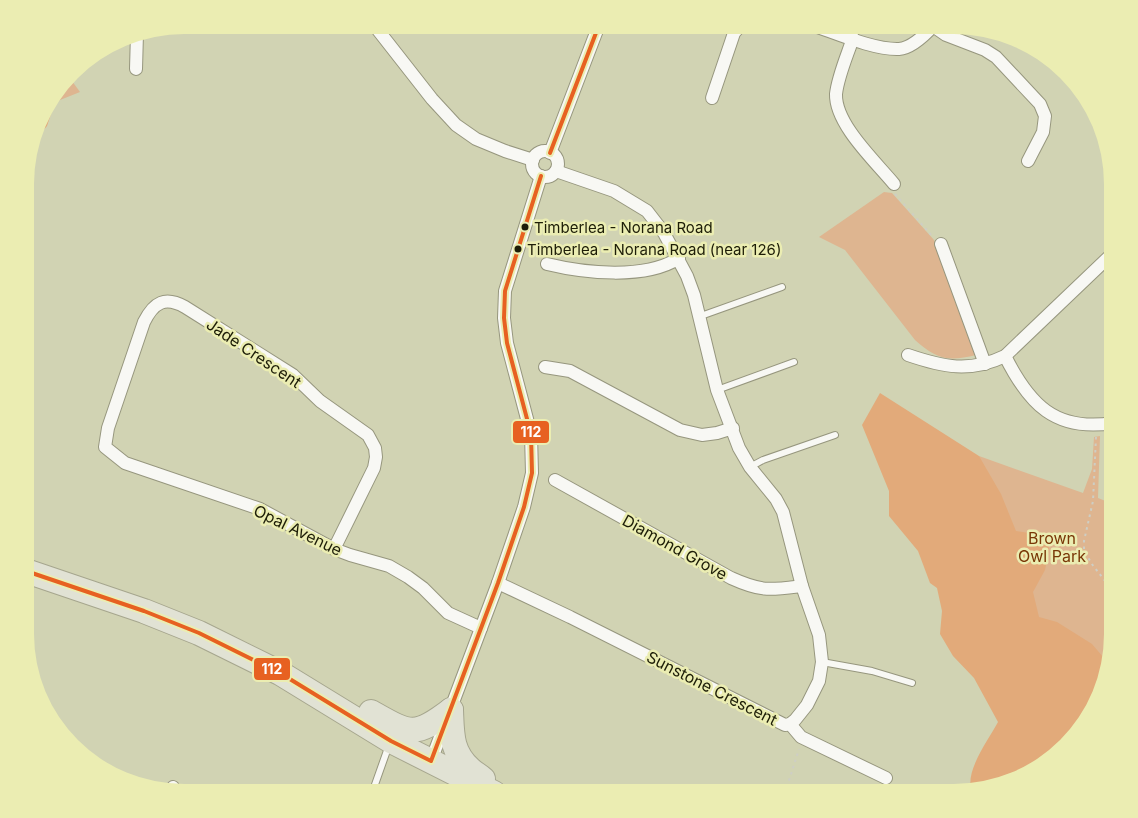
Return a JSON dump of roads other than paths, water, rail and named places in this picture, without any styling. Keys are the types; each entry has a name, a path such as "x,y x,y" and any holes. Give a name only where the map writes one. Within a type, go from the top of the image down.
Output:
{"highway":[{"path":"34,574 144,611 199,633 280,674 391,741 478,784"},
{"path":"280,674 306,678 405,729 422,729 430,726 451,710"},
{"path":"451,710 453,742 457,752 471,770 481,776 488,784"}],"street":[{"path":"381,34 432,99 456,126 476,139 533,160"},
{"path":"550,153 594,34"},
{"path":"712,98 734,34"},
{"path":"840,34 881,47 900,49 915,43 925,34"},
{"path":"945,34 985,50 996,57 1040,104 1045,116 1043,132 1028,161"},
{"path":"853,38 838,84 836,95 838,109 845,125 894,184"},
{"path":"136,69 137,42"},
{"path":"542,152 550,153 554,155 557,162 556,170 549,176 541,176 532,168 533,160 542,152"},
{"name":"Sunstone Crescent","path":"498,584 587,626 780,723 790,724 807,705 819,681 822,662 819,635 802,586 783,512 776,499 750,467 739,448 717,390 694,295 679,258 664,232 647,211 614,191 556,170"},
{"path":"431,761 498,584 524,507 532,472 531,434 507,343 504,318 505,291 541,176"},
{"path":"941,244 985,364"},
{"path":"547,264 575,271 617,273 670,264 679,258"},
{"path":"908,355 946,366 985,364 1005,356 1104,261"},
{"name":"Jade Crescent","path":"105,447 108,428 149,312 162,302 178,303 292,375 320,401 368,435 372,441 376,457 374,468 334,549"},
{"path":"1005,356 1025,390 1040,407 1061,420 1096,425 1104,424"},
{"path":"545,367 570,371 680,430 702,435 733,428"},
{"name":"Opal Avenue","path":"105,447 125,464 260,510 334,549 389,566 423,588 448,613 481,628"},
{"name":"Diamond Grove","path":"555,480 752,588 768,590 802,586"},
{"path":"790,724 801,737 886,778"}],"lane":[{"path":"698,316 782,287"},
{"path":"717,390 794,362"},
{"path":"750,467 763,460 835,435"},
{"path":"822,662 872,671 912,683"},
{"path":"375,784 391,741"}],"place":[{"name":"Timberlea - Norana Road","path":"525,227"},
{"name":"Timberlea - Norana Road (near 126)","path":"518,249"}],"park label":[{"name":"Brown Owl Park","path":"1052,547"}]}
